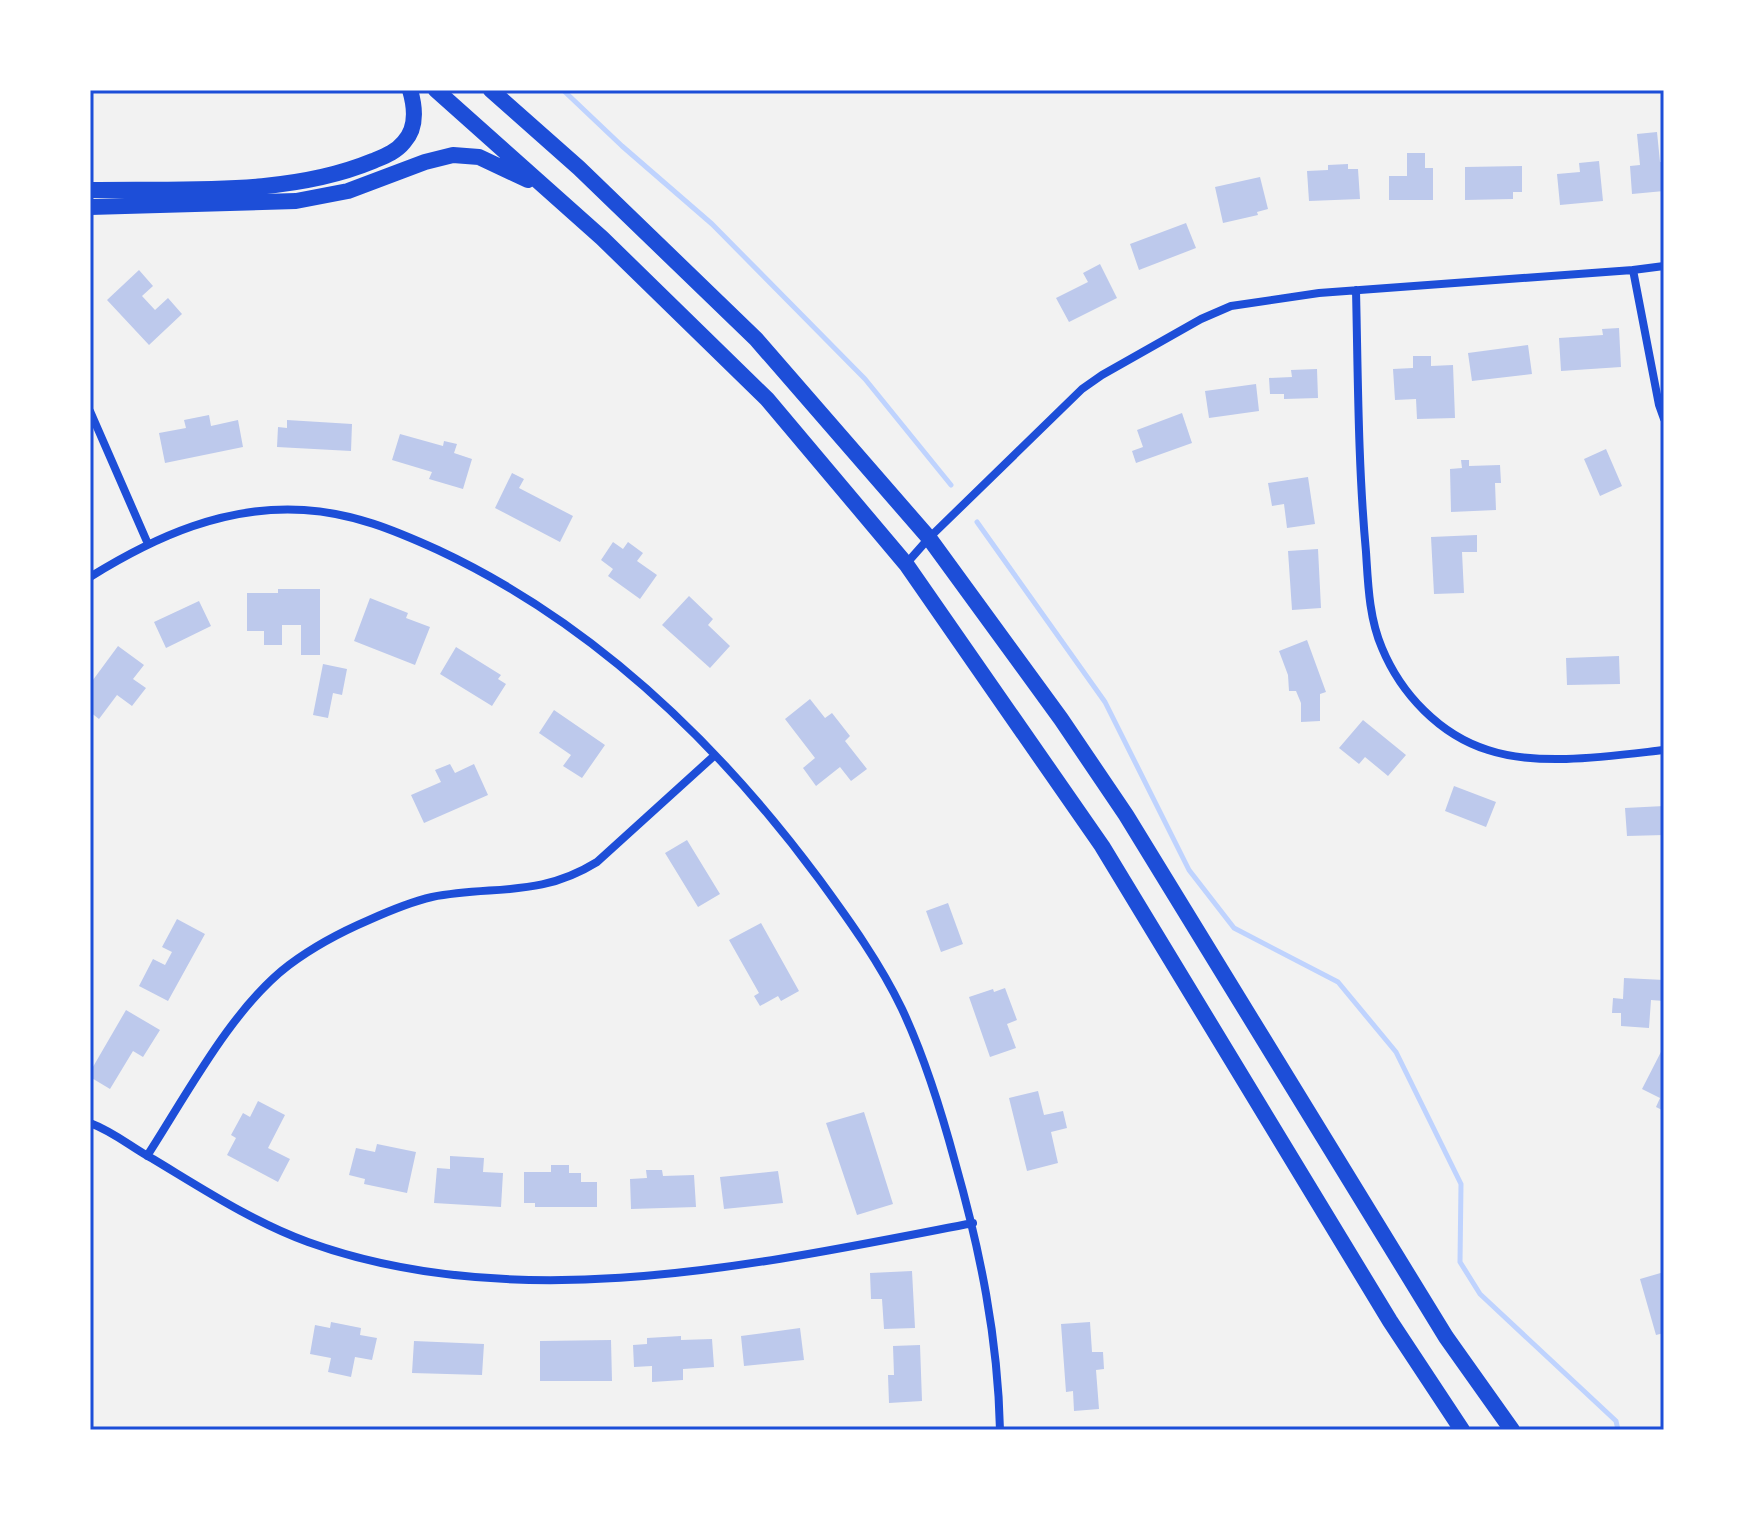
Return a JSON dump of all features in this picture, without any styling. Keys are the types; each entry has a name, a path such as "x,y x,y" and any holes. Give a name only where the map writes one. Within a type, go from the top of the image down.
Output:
{"main road":[{"path":"90,190 270,186 301,183 360,167 392,153 406,141 412,126 414,107 410,90"},
{"path":"436,90 645,279 767,399 906,564 1102,846 1382,1307 1462,1430"},
{"path":"491,90 579,168 756,339 929,538 1061,719 1126,815 1446,1337 1512,1430"},
{"path":"90,207 296,201 348,191 425,162 453,155 479,157 546,189"}],"street":[{"path":"906,564 1082,389 1201,319 1231,306 1356,290 1664,266"},
{"path":"1633,270 1664,419"},
{"path":"1356,290 1362,512 1368,584 1381,647 1399,680 1446,731 1492,752 1523,757 1564,758 1664,750"},
{"path":"90,411 148,544"},
{"path":"90,577 148,544 192,525 264,510 337,514 392,529 516,590 557,616 659,701 715,755 789,839 837,904 882,972 924,1060 973,1223 993,1329 1000,1430"},
{"path":"147,1156 235,1024 263,989 287,967 356,925 425,899 449,894 532,888 577,874 597,862 715,755"},
{"path":"90,1123 114,1133 147,1156 270,1226 367,1259 457,1275 506,1278 669,1275 733,1268 973,1223"}],"building":[{"path":"1657,132 1660,162 1664,162 1664,191 1632,194 1630,166 1640,165 1637,134"},
{"path":"1407,153 1425,153 1425,168 1433,168 1433,200 1389,200 1389,176 1407,176"},
{"path":"1599,161 1603,201 1560,205 1557,174 1580,172 1579,163"},
{"path":"1348,164 1348,169 1358,169 1360,199 1309,201 1307,171 1328,170 1328,165"},
{"path":"1522,166 1522,192 1513,192 1513,199 1465,200 1465,167"},
{"path":"1260,177 1268,209 1257,212 1258,215 1223,223 1215,187"},
{"path":"1186,223 1196,248 1139,270 1130,244"},
{"path":"1100,264 1117,298 1069,322 1056,298 1088,282 1083,273"},
{"path":"139,270 153,286 142,296 155,310 168,298 182,314 149,345 107,300"},
{"path":"1619,328 1621,367 1561,371 1559,338 1603,335 1602,329"},
{"path":"1528,345 1532,374 1472,381 1468,353"},
{"path":"1413,356 1431,356 1431,366 1453,365 1455,418 1417,419 1416,399 1395,400 1393,369 1413,368"},
{"path":"1317,369 1318,398 1284,399 1284,394 1270,394 1269,378 1292,377 1291,370"},
{"path":"1256,384 1259,411 1209,418 1205,391"},
{"path":"1182,413 1192,443 1136,463 1132,451 1143,447 1137,430"},
{"path":"209,415 211,426 238,420 243,447 165,463 159,433 186,428 184,420"},
{"path":"287,420 352,424 351,451 277,447 278,427 287,428"},
{"path":"400,434 443,446 444,441 457,444 454,453 472,459 463,489 429,479 432,472 392,460"},
{"path":"1606,449 1622,486 1600,496 1584,459"},
{"path":"1461,460 1469,460 1469,466 1500,465 1501,483 1495,483 1496,510 1451,512 1450,469 1462,468"},
{"path":"512,473 524,479 519,488 573,516 560,542 495,508"},
{"path":"1308,477 1315,524 1287,528 1284,504 1272,506 1268,483"},
{"path":"1477,535 1477,552 1462,552 1464,593 1434,594 1431,537"},
{"path":"613,542 623,549 628,542 643,553 637,561 657,575 640,599 608,576 613,569 601,560"},
{"path":"1318,549 1321,608 1292,610 1288,551"},
{"path":"278,589 320,589 320,655 301,655 301,625 282,625 282,645 264,645 264,631 247,631 247,593 278,593"},
{"path":"689,596 713,619 708,625 730,646 710,668 662,625"},
{"path":"370,598 408,613 406,618 430,627 415,665 354,641"},
{"path":"199,601 211,626 166,648 154,622"},
{"path":"1307,640 1326,692 1320,694 1320,721 1301,722 1301,703 1296,691 1289,691 1288,675 1279,651"},
{"path":"118,646 144,665 133,679 146,688 132,706 117,695 99,719 90,712 90,684"},
{"path":"456,647 501,675 498,679 506,684 492,706 440,674"},
{"path":"1619,656 1620,684 1567,685 1566,658"},
{"path":"323,664 347,669 342,695 333,693 328,718 313,715"},
{"path":"810,699 825,718 832,713 850,736 845,741 867,769 851,781 840,767 816,786 803,768 815,758 785,719"},
{"path":"554,710 605,745 582,778 563,766 571,755 539,733"},
{"path":"1363,720 1406,755 1388,776 1365,757 1359,764 1339,748"},
{"path":"450,764 455,773 474,764 488,795 424,823 411,795 441,782 435,770"},
{"path":"1454,786 1496,802 1486,827 1445,811"},
{"path":"1664,806 1664,835 1627,836 1625,808"},
{"path":"687,840 720,894 698,907 665,853"},
{"path":"948,903 963,944 941,952 926,911"},
{"path":"177,919 205,934 168,1001 139,986 153,959 165,965 172,952 162,947"},
{"path":"761,923 799,991 781,1001 778,996 760,1006 754,996 759,993 729,940"},
{"path":"1624,978 1664,980 1664,1001 1651,1000 1649,1028 1621,1026 1621,1013 1612,1013 1613,998 1623,999"},
{"path":"1005,988 1017,1020 1007,1024 1016,1048 990,1057 969,997"},
{"path":"126,1010 160,1030 143,1057 133,1051 110,1089 90,1077 90,1072"},
{"path":"1664,1046 1664,1111 1656,1107 1660,1098 1642,1089"},
{"path":"1038,1091 1044,1115 1063,1111 1067,1128 1051,1132 1058,1163 1027,1171 1009,1098"},
{"path":"258,1101 285,1115 268,1148 290,1159 278,1182 227,1155 236,1138 231,1135 243,1113 250,1117"},
{"path":"864,1112 893,1204 857,1215 826,1123"},
{"path":"377,1144 416,1152 407,1193 364,1184 365,1179 349,1175 356,1148 375,1152"},
{"path":"450,1156 484,1158 483,1172 503,1173 501,1207 434,1203 437,1168 450,1169"},
{"path":"551,1165 569,1165 569,1173 581,1173 581,1182 597,1182 597,1207 535,1207 535,1203 524,1203 524,1172 551,1172"},
{"path":"646,1170 662,1170 663,1176 694,1175 696,1207 631,1209 630,1179 647,1178"},
{"path":"778,1171 783,1203 724,1209 720,1177"},
{"path":"912,1271 915,1328 884,1329 882,1299 871,1299 870,1273"},
{"path":"1664,1272 1664,1333 1656,1335 1640,1279"},
{"path":"331,1322 361,1328 360,1335 377,1338 372,1360 355,1357 351,1377 328,1372 331,1358 310,1354 315,1325 330,1328"},
{"path":"1090,1322 1092,1352 1103,1352 1104,1369 1096,1370 1099,1409 1074,1411 1073,1391 1066,1392 1061,1324"},
{"path":"800,1328 804,1360 744,1366 741,1336"},
{"path":"681,1336 681,1340 712,1339 714,1367 683,1369 683,1380 652,1382 652,1366 634,1367 633,1345 647,1344 647,1338"},
{"path":"611,1340 612,1381 540,1381 540,1341"},
{"path":"414,1341 484,1344 482,1375 412,1373"},
{"path":"920,1345 922,1401 889,1403 888,1375 894,1375 893,1346"}],"waterway":[{"path":"563,90 712,224 865,379 951,485"},
{"path":"977,522 1105,702 1189,870 1234,928 1338,982 1396,1052 1461,1184 1460,1262 1480,1294 1616,1421 1618,1430"}]}
